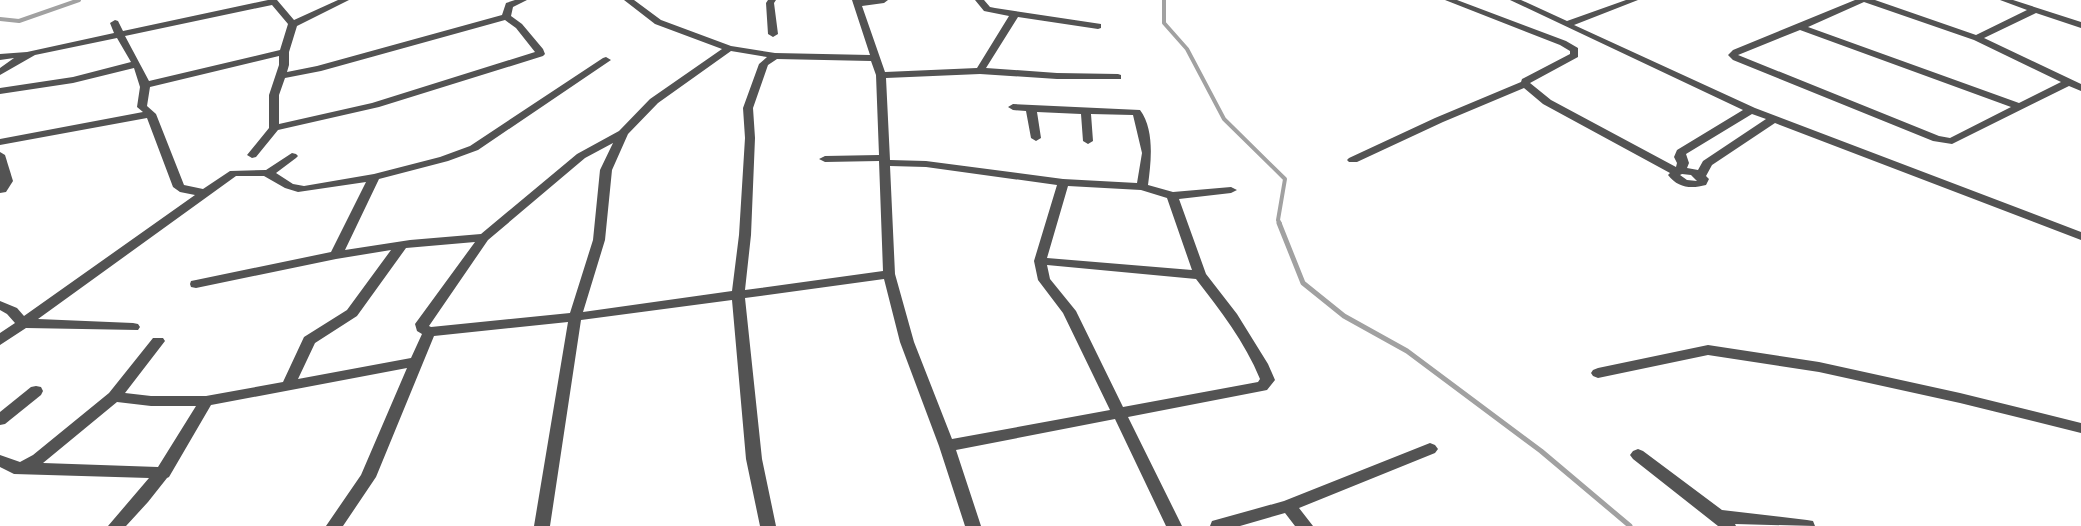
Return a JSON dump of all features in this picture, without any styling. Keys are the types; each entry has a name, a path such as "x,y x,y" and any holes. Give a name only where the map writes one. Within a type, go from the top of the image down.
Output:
{"street":[{"path":"274,128 274,95 284,65 284,52 293,24 345,0"},
{"path":"506,16 509,4 523,0"},
{"path":"628,0 658,22 729,48 775,56 875,58"},
{"path":"772,0 770,4 774,34"},
{"path":"884,0 857,2 881,76 889,274 907,342 947,446 972,526"},
{"path":"979,0 987,9 1098,26"},
{"path":"1353,160 1439,120 1525,84 1526,81 1575,55 1575,50 1563,43 1449,0"},
{"path":"1514,0 1751,110 2081,236"},
{"path":"1600,0 1616,7"},
{"path":"1567,24 1634,0"},
{"path":"1862,0 1736,52 1733,55 1736,58 1937,140 1952,141 2069,82"},
{"path":"1866,0 1976,38 2081,88"},
{"path":"2004,0 2081,25"},
{"path":"0,72 22,57 32,53 116,29 273,1 293,24"},
{"path":"1976,38 2035,10"},
{"path":"980,71 1015,14"},
{"path":"281,76 327,66 506,16"},
{"path":"252,155 274,128 375,105 540,54 540,51 519,26 506,16"},
{"path":"1800,27 2019,107"},
{"path":"116,29 136,64 145,85 142,107 152,114 179,187 184,190 205,193"},
{"path":"729,48 654,101 623,133 581,156 484,237 422,324 422,328 429,332 574,316 889,274"},
{"path":"145,85 284,52"},
{"path":"0,57 32,53"},
{"path":"768,526 754,459 738,294 745,235 750,138 748,108 764,64 775,56"},
{"path":"0,340 234,173 269,173 295,190 374,177 444,159 474,148 606,60"},
{"path":"0,91 73,80 136,64"},
{"path":"881,76 980,71 1057,76 1118,77"},
{"path":"1525,84 1546,102 1678,171"},
{"path":"1013,107 1124,110 1136,112 1139,116 1147,153 1142,187"},
{"path":"1031,108 1036,138"},
{"path":"1086,110 1088,141"},
{"path":"1751,110 1681,152 1680,157 1683,163 1674,175 1677,179 1690,184 1702,183 1703,179 1700,176 1707,163 1774,119"},
{"path":"0,142 152,114"},
{"path":"542,526 574,316 599,240 606,170 623,133"},
{"path":"0,155 3,184"},
{"path":"269,173 292,156"},
{"path":"825,159 926,164 1063,182 1142,187 1172,196 1231,190"},
{"path":"336,256 374,177"},
{"path":"1063,182 1040,261 1044,280 1069,311 1117,413 1174,526"},
{"path":"947,446 1262,386 1268,380 1261,364 1232,317 1200,274 1172,196"},
{"path":"196,284 336,256 401,246 484,237"},
{"path":"288,386 309,340 352,313 401,246"},
{"path":"1040,261 1200,274"},
{"path":"0,305 12,311 22,324"},
{"path":"22,324 133,327"},
{"path":"334,526 368,477 429,332"},
{"path":"8,465 38,459 114,397 158,341"},
{"path":"1598,374 1708,350 1819,367 1960,398 2081,428"},
{"path":"114,397 151,401 206,401 416,362"},
{"path":"0,420 36,391"},
{"path":"116,526 132,512 164,473 206,401"},
{"path":"1218,526 1288,506 1430,449"},
{"path":"1638,455 1723,521 1807,526"},
{"path":"8,465 56,471 164,473"},
{"path":"1288,506 1305,526"}],"waterway":[{"path":"0,19 19,21 79,0"},
{"path":"1164,0 1164,23 1187,49 1224,119 1285,179 1278,220 1280,224"},
{"path":"1279,223 1303,283 1344,316 1407,351 1541,451 1630,526"}]}
